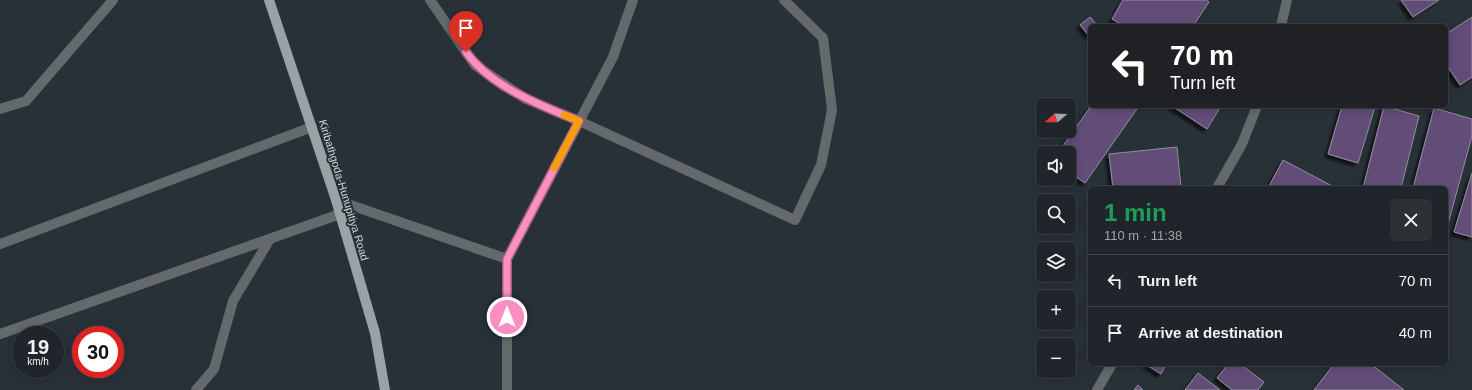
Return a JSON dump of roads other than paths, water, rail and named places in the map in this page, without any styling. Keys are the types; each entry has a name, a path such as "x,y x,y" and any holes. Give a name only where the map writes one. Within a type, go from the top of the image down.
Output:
{"main road":[{"name":"Kiribathgoda-Hunupitiya Road","path":"272,1 336,200 375,333 385,390"}],"street":[{"path":"0,109 26,101 113,0"},
{"path":"430,0 475,65 526,99 579,121 795,220 821,165 832,110 823,38 784,0"},
{"path":"508,390 507,259 613,57 633,0"},
{"path":"1281,24 1287,0"},
{"path":"1218,186 1242,144 1256,108"},
{"path":"0,244 312,127"},
{"path":"336,200 507,259"},
{"path":"0,334 340,214"},
{"path":"196,390 214,369 234,301 270,239"},
{"path":"1097,390 1111,366"}]}
